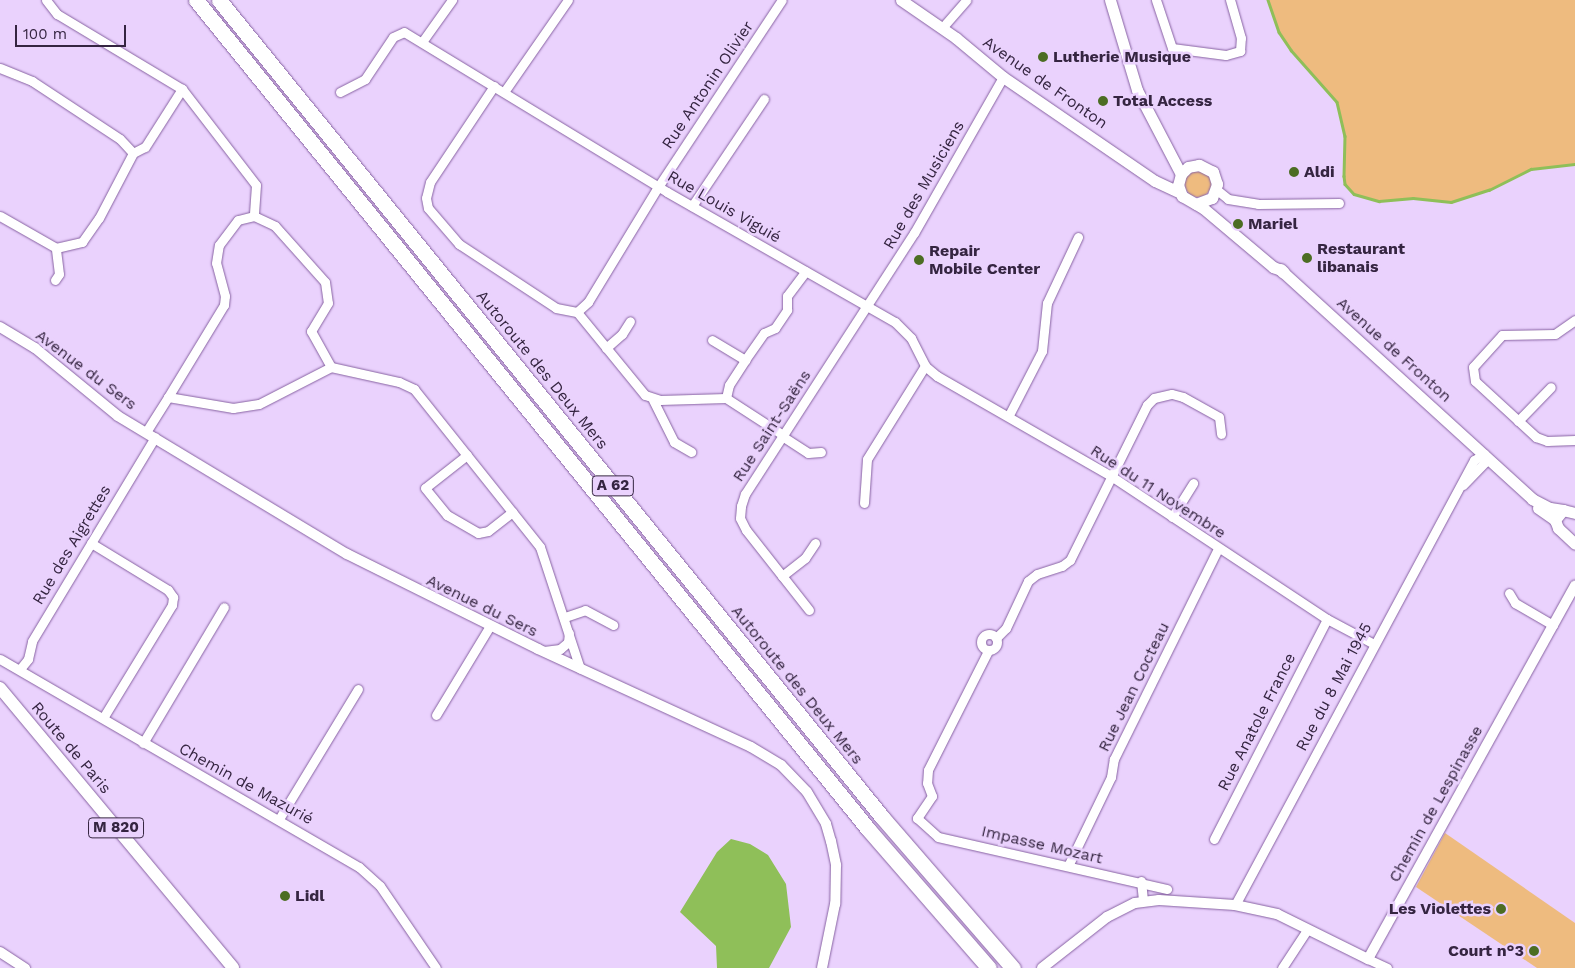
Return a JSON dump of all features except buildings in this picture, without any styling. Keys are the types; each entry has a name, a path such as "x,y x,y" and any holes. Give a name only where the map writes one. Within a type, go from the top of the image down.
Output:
{"highway":[{"name":"A 62","path":"196,0 862,821 989,968"},
{"name":"Autoroute des Deux Mers","path":"219,0 882,817 1013,968"}],"main road":[{"name":"Avenue de Fronton","path":"901,0 942,28 1003,77 1146,174 1179,192 1186,200 1196,204 1283,271"},
{"path":"1110,0 1137,90 1159,135 1174,157 1180,176 1179,192"},
{"path":"1174,157 1193,165 1180,176"},
{"name":"Avenue de Fronton","path":"1193,165 1204,166 1213,172 1214,194 1218,214 1539,503 1570,510"},
{"name":"Avenue de Fronton","path":"1146,174 1162,179 1180,176"},
{"path":"1196,204 1214,194"},
{"name":"Avenue de Fronton","path":"1484,454 1531,504 1555,520 1558,528 1570,530"},
{"path":"1555,520 1570,510"},
{"path":"1570,530 1575,544"},
{"name":"Route de Paris","path":"0,688 233,968"}],"street":[{"path":"46,0 57,14 182,89 256,185 254,216 275,226 325,282 328,303 311,331 331,368"},
{"path":"422,42 452,0"},
{"path":"504,92 568,0"},
{"name":"Rue Antonin Olivier","path":"577,312 588,302 658,187 782,0"},
{"path":"942,28 966,0"},
{"path":"1156,0 1172,48 1226,55 1240,51 1241,38 1230,0"},
{"name":"Rue Louis Viguié","path":"340,92 365,79 394,37 404,32 658,187 904,329 925,366"},
{"path":"0,68 32,81 120,139 133,153"},
{"name":"Rue des Musiciens","path":"868,307 1003,77"},
{"path":"494,86 430,182 426,194 428,208 458,244 556,308 577,312 638,389 653,400 674,442 691,452"},
{"path":"0,216 56,248 82,242 99,218 133,153 145,147 182,89"},
{"path":"692,206 764,99"},
{"path":"1214,194 1228,199 1258,204 1339,203"},
{"name":"Rue des Aigrettes","path":"20,669 28,659 32,641 91,543 150,435 168,397 224,305 225,296 216,264 219,246 238,220 254,216"},
{"path":"1009,415 1042,351 1047,303 1078,237"},
{"path":"55,280 59,274 56,248"},
{"path":"726,398 729,385 745,360 764,333 775,328 787,310 787,296 806,271"},
{"name":"Rue Saint-Saëns","path":"810,610 746,530 740,518 745,494 868,307"},
{"path":"1575,320 1555,334 1502,335 1476,362 1475,380 1518,421 1541,439 1575,440"},
{"path":"606,348 622,334 630,321"},
{"name":"Avenue du Sers","path":"0,327 35,348 118,416 347,554 538,649 767,755 807,792 826,824 836,865 835,904 822,968"},
{"path":"712,340 745,360"},
{"path":"864,503 867,459 925,366"},
{"name":"Rue du 11 Novembre","path":"925,366 937,376 1009,415 1111,476 1218,549 1327,619 1374,644"},
{"path":"168,397 233,408 259,404 331,368 398,382 414,389 540,547 570,632 580,669"},
{"path":"1518,421 1551,387"},
{"path":"996,638 1006,628 1028,581 1037,574 1062,566 1070,560 1147,405 1154,398 1172,394 1183,397 1219,418 1221,434"},
{"path":"653,400 726,398 808,453 821,452"},
{"name":"Rue du 8 Mai 1945","path":"1235,905 1374,644 1462,486 1474,460 1484,454"},
{"path":"467,455 425,488 447,514 478,533 488,531 512,512"},
{"path":"1172,517 1193,483"},
{"path":"91,543 168,590 172,597 172,606 103,718"},
{"path":"782,576 805,558 815,543"},
{"name":"Rue Jean Cocteau","path":"1068,866 1111,777 1114,759 1218,549"},
{"name":"Chemin de Lespinasse","path":"1368,959 1575,586"},
{"path":"1509,593 1514,603 1553,624"},
{"path":"143,743 224,607"},
{"path":"565,617 585,610 613,625"},
{"name":"Rue Anatole France","path":"1214,839 1327,619"},
{"path":"436,714 490,626"},
{"path":"538,649 560,649 568,642 570,632"},
{"path":"990,634 996,638 997,645 988,651 981,647 982,637 990,634"},
{"name":"Impasse Mozart","path":"988,651 928,770 926,783 932,796 916,818 938,836 1141,881 1167,889"},
{"name":"Chemin de Mazurié","path":"3,663 20,669 143,743 342,856 370,876 436,968"},
{"path":"279,819 358,689"},
{"path":"1141,881 1143,901"},
{"path":"1045,965 1096,924 1143,901 1189,900 1235,905 1277,914 1387,968"},
{"path":"1282,968 1307,930"},
{"path":"0,952 25,968"}],"shaded area":[{"path":"1268,0 1575,0 1575,164 1531,169 1489,190 1451,202 1413,198 1379,201 1354,194 1345,184 1345,136 1337,102 1291,50 1279,32"},
{"path":"1198,171 1207,175 1211,184 1207,193 1198,197 1189,193 1185,184 1189,175"},
{"name":"Les Violettes","path":"1445,833 1575,923 1575,968 1537,968 1416,887"},
{"path":"731,839 750,844 768,855 786,884 791,927 769,968 717,968 716,946 680,912 717,852"}],"waterway":[{"path":"1268,0 1279,32 1291,50 1337,102 1345,136 1345,184 1354,194 1379,201 1413,198 1451,202 1489,190 1531,169 1575,164"}],"place":[{"name":"Lutherie Musique","path":"1043,57"},
{"name":"Total Access","path":"1103,101"},
{"name":"Aldi","path":"1294,172"},
{"name":"Mariel","path":"1238,224"},
{"name":"Restaurant libanais","path":"1307,258"},
{"name":"Repair Mobile Center","path":"919,260"},
{"name":"Lidl","path":"285,896"},
{"name":"Les Violettes","path":"1501,909"},
{"name":"Court n°3","path":"1534,951"}]}
